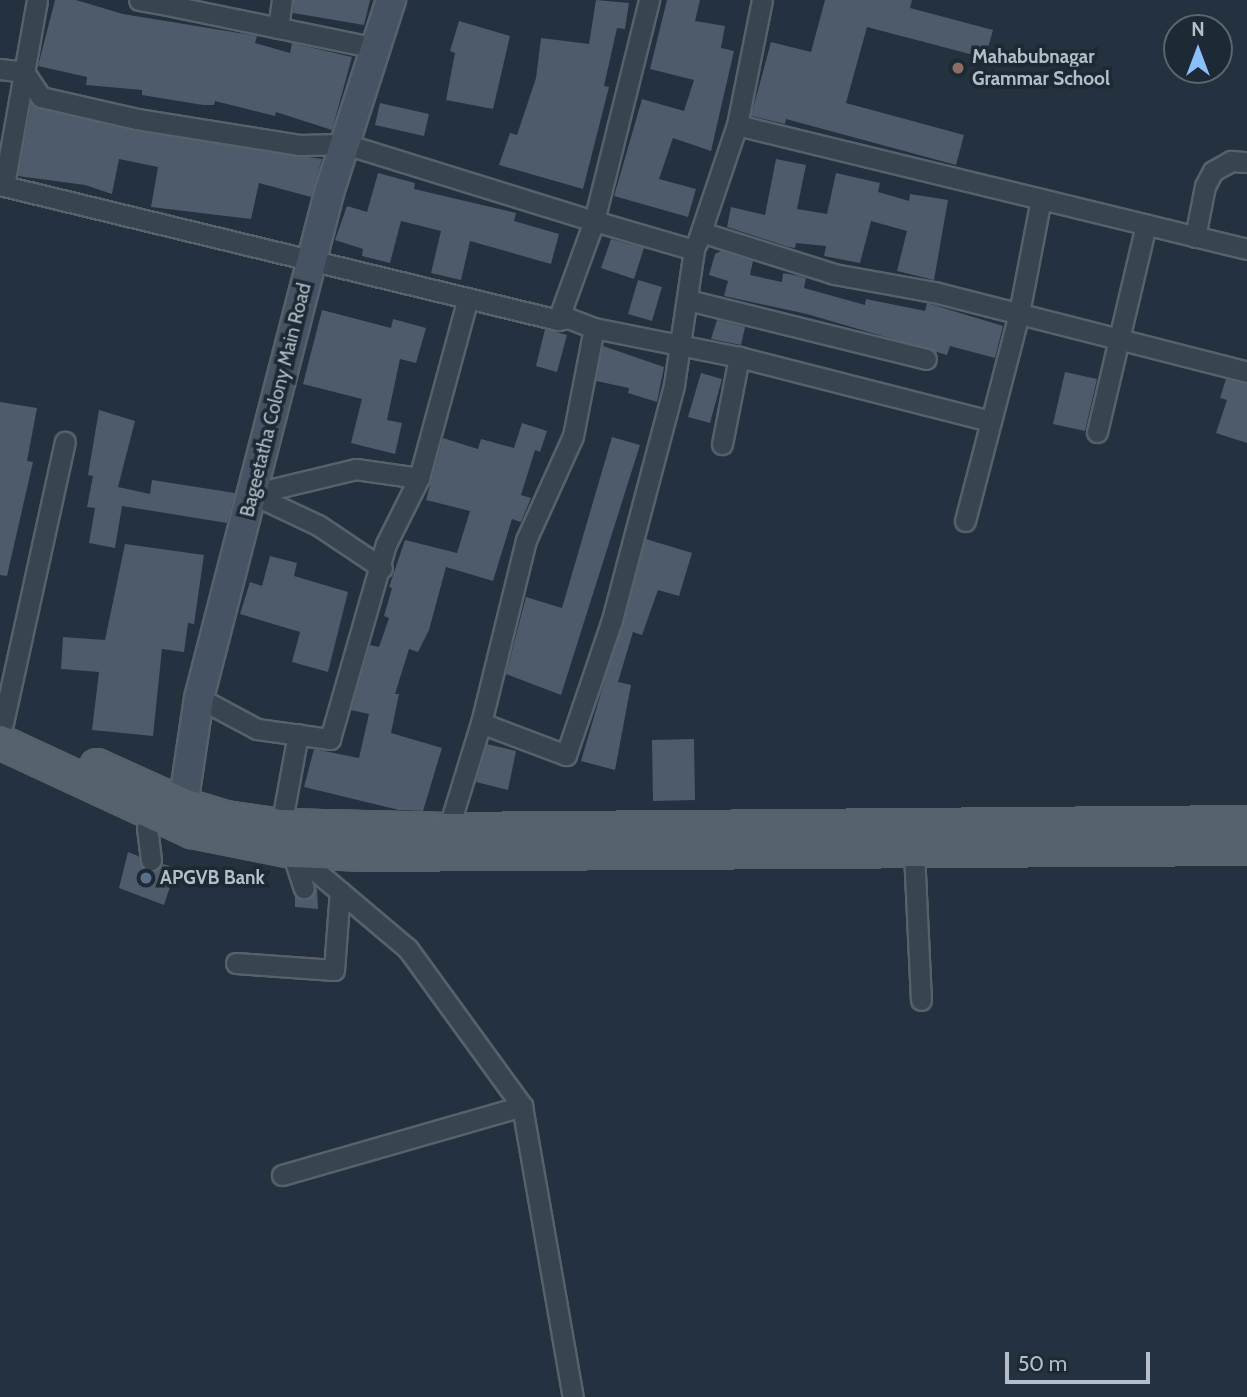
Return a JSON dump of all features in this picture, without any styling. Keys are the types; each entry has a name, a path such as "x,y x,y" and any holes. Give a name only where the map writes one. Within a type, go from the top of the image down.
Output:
{"main road":[{"path":"1,729 183,805 287,838 366,854 1247,848"},
{"path":"1,729 152,815 192,831 287,838 448,830 1247,823"}],"street":[{"path":"37,0 4,186 313,258 467,301 489,301 558,320 568,317 594,328 738,357 991,421"},
{"path":"139,0 168,2 376,48"},
{"path":"278,28 282,0"},
{"name":"Bageetatha Colony Main Road","path":"183,805 199,698 313,258 345,144 391,0"},
{"path":"558,320 594,221 649,0"},
{"path":"481,723 566,755 612,620 682,346 698,241 737,125 762,0"},
{"path":"0,69 24,72 41,97 137,119 299,145 345,144 594,221 698,241 834,274 1019,313 1247,372"},
{"path":"737,125 1247,249"},
{"path":"1195,237 1205,186 1213,171 1231,161 1247,162"},
{"path":"965,522 1019,313 1041,199"},
{"path":"1097,432 1146,225"},
{"path":"688,300 926,359"},
{"path":"199,698 257,729 330,739 382,568 386,544 419,478 467,301"},
{"path":"448,830 481,723 526,540 573,436 594,328"},
{"path":"722,444 738,357"},
{"path":"1,729 65,442"},
{"path":"252,494 356,469 419,478"},
{"path":"252,494 318,525 382,568"},
{"path":"298,734 287,838 304,888"},
{"path":"151,860 148,828 152,815"},
{"path":"287,838 340,891 408,949 522,1106 573,1397"},
{"path":"915,852 921,1000"},
{"path":"236,963 334,970 340,891"},
{"path":"282,1175 522,1106"}],"building":[{"path":"55,0 76,0 123,14 257,36 255,43 290,53 292,43 352,57 332,130 276,112 275,116 215,101 214,105 203,105 142,95 142,90 86,85 87,77 38,66"},
{"path":"294,0 370,0 364,25 293,13"},
{"path":"596,0 629,3 625,29 617,28 604,86 609,87 583,189 499,165 510,133 517,135 536,78 541,38 589,44"},
{"path":"667,0 700,0 695,21 725,26 721,48 734,51 711,151 673,138 659,179 696,189 688,217 614,196 642,99 684,111 694,80 650,69"},
{"path":"825,0 912,0 910,8 993,30 985,58 867,27 846,103 964,135 956,165 786,119 785,124 751,116 771,42 811,52"},
{"path":"459,21 510,36 493,109 446,100 455,53 450,51"},
{"path":"380,103 429,114 424,136 375,125"},
{"path":"31,105 135,131 322,159 311,197 259,183 251,219 151,207 158,167 119,159 112,194 85,185 18,176"},
{"path":"776,159 806,165 797,209 827,214 836,173 880,183 878,192 909,201 910,194 948,200 934,280 897,271 907,231 871,221 860,263 824,256 826,246 796,243 795,248 789,247 727,227 731,207 765,215"},
{"path":"378,173 415,183 414,189 516,213 514,221 559,234 551,264 470,241 461,280 431,273 441,231 401,221 390,263 362,256 363,249 335,240 347,206 367,212"},
{"path":"611,239 644,248 634,279 601,268"},
{"path":"721,251 753,261 750,275 782,282 783,273 799,276 806,278 804,288 865,305 866,299 925,311 927,303 1003,326 995,358 950,346 947,355 807,314 724,296 728,281 709,275 715,254"},
{"path":"638,280 662,287 652,321 628,314"},
{"path":"322,310 391,328 393,319 426,328 416,363 400,359 387,420 402,423 395,454 351,443 362,399 303,384"},
{"path":"717,320 745,327 741,345 711,339"},
{"path":"545,329 567,335 557,372 536,366"},
{"path":"603,346 664,367 657,402 628,393 629,388 596,381"},
{"path":"1065,372 1097,379 1085,431 1053,424"},
{"path":"701,373 722,379 710,423 688,417"},
{"path":"1226,379 1247,384 1247,443 1216,433 1227,400 1220,398"},
{"path":"0,402 37,408 27,461 33,462 7,576 0,575"},
{"path":"99,410 135,421 118,487 150,494 152,480 235,493 227,523 122,506 115,548 89,543 95,508 87,507 93,476 88,475"},
{"path":"522,423 547,431 540,452 535,450 521,495 531,498 521,522 512,519 493,581 446,567 429,630 418,652 409,649 395,694 399,694 391,733 442,748 423,811 399,810 304,787 314,749 359,758 369,714 351,710 370,645 379,647 389,618 384,616 392,588 389,587 405,540 457,553 470,511 426,500 443,438 478,449 481,439 514,448"},
{"path":"612,437 640,445 561,695 506,674 526,597 562,608"},
{"path":"646,539 692,553 679,596 658,590 642,635 633,632 618,682 631,685 615,770 581,761"},
{"path":"125,544 204,555 194,624 188,623 184,652 162,649 153,736 92,730 99,672 61,669 63,637 105,640"},
{"path":"270,556 297,563 294,576 348,592 328,672 292,662 300,632 240,614 250,582 262,586"},
{"path":"694,739 695,800 653,801 652,740"},
{"path":"487,744 516,751 508,790 476,782"},
{"path":"128,852 138,856 147,871 158,870 163,864 176,868 164,905 119,888"},
{"path":"317,888 318,909 295,907 295,896 308,899"}],"place":[{"name":"Mahabubnagar Grammar School","path":"958,68"},
{"name":"APGVB Bank","path":"146,878"}]}
